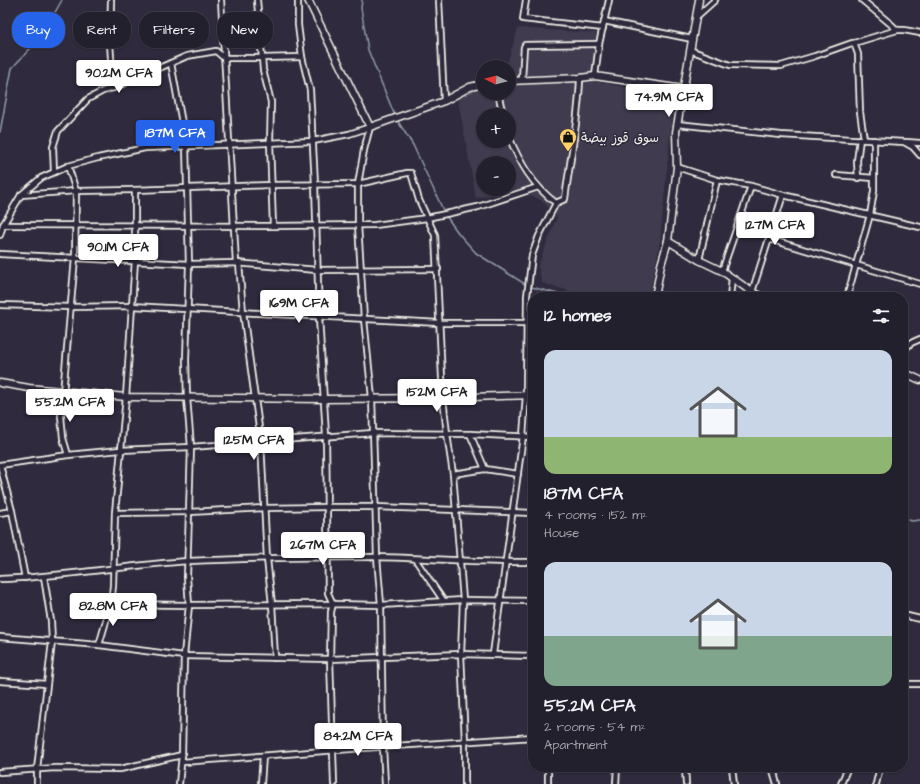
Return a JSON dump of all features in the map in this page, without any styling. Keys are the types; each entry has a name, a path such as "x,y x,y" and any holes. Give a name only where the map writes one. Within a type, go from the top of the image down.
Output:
{"main road":[{"path":"308,0 370,127 444,101 470,87 476,86"},
{"path":"656,292 661,265 668,241 677,167 677,124 699,0"},
{"path":"516,80 580,78 595,76 683,89"},
{"path":"668,241 699,260 722,270 752,292"},
{"path":"908,374 920,380"},
{"path":"0,383 63,392 126,397 323,400 526,395"}],"street":[{"path":"111,0 110,43 113,88"},
{"path":"221,0 229,144 233,186 234,226 243,312 261,442 267,559 272,604 275,658"},
{"path":"257,0 263,70 272,102 270,142 273,226"},
{"path":"298,0 298,19 302,56 310,90 315,184 319,317 326,436 328,592 333,604 331,612 330,659 334,784"},
{"path":"439,0 444,101"},
{"path":"526,0 523,19 603,28"},
{"path":"595,76 599,44 609,0"},
{"path":"696,17 715,0"},
{"path":"862,0 897,30"},
{"path":"604,21 692,39"},
{"path":"690,50 730,65 781,66 897,30 920,33"},
{"path":"854,43 858,54 862,139 857,160 858,178"},
{"path":"522,79 525,46 599,44"},
{"path":"54,172 53,147 58,131 88,100 103,91 187,56 216,51 224,58 302,56"},
{"path":"171,63 186,145 189,264 186,360 191,447 187,577 189,605 184,656 182,762 179,784"},
{"path":"493,654 523,436 526,395 527,296 532,255 539,236 556,203 565,199 580,91 580,78"},
{"path":"677,124 780,135 920,143"},
{"path":"0,235 3,225 21,195 41,178 68,166 145,148 186,145 313,141 349,134 370,127"},
{"path":"370,127 358,184 358,225 364,319 372,398 377,558 381,605 385,784"},
{"path":"848,292 870,215 874,191 874,140"},
{"path":"904,142 913,147 920,155"},
{"path":"514,148 522,164 538,187 556,203"},
{"path":"68,166 76,191 75,258 63,392 62,427 63,438 68,455"},
{"path":"677,167 717,180 751,186 920,227"},
{"path":"21,195 76,191 358,184 409,172 411,174 419,200 435,235 438,269 443,398 453,474 463,600 461,654 465,742 465,784"},
{"path":"836,175 858,178 874,178"},
{"path":"699,260 717,180"},
{"path":"722,270 751,186"},
{"path":"3,225 316,226 394,223 427,218 478,207 538,187"},
{"path":"99,645 111,604 115,513 126,397 135,260 135,190"},
{"path":"752,292 784,195"},
{"path":"769,240 920,284"},
{"path":"0,254 189,264 238,263 317,270 438,269"},
{"path":"731,292 732,278"},
{"path":"0,305 71,307 132,306 439,323 527,322"},
{"path":"908,347 920,339"},
{"path":"25,578 12,511 0,465 68,455 120,450 191,447 373,433 528,436"},
{"path":"470,434 485,470"},
{"path":"453,474 485,470 518,474"},
{"path":"115,513 327,507 376,507 528,513"},
{"path":"0,513 12,511"},
{"path":"0,579 44,577 113,568 188,561 328,557 528,562"},
{"path":"415,559 443,600"},
{"path":"37,784 37,769 52,642 51,621 44,577"},
{"path":"111,604 381,605 443,600 528,601"},
{"path":"908,616 920,619"},
{"path":"0,636 52,642 99,645 184,656 330,659 461,654 528,656"},
{"path":"0,681 47,684"},
{"path":"908,684 920,684"},
{"path":"182,762 528,737"},
{"path":"0,772 37,769 120,768 182,756"},
{"path":"261,784 263,756"},
{"path":"548,772 548,784"},
{"path":"616,784 617,772"},
{"path":"686,772 686,784"},
{"path":"733,772 734,784"},
{"path":"774,772 777,784"},
{"path":"841,784 846,772"},
{"path":"876,784 879,772"}],"shaded area":[{"name":"سوق قوز بيضة","path":"518,28 596,33 595,81 675,98 660,242 650,292 572,292 542,283 538,266 557,217 541,200 516,190 516,156 476,156 476,196 486,196 476,198 458,100 476,86 476,100 516,100 516,60 508,60"}],"waterway":[{"path":"0,132 12,68 41,37 62,0"},
{"path":"362,0 361,8 368,50 395,116"},
{"path":"397,120 413,145 444,212"},
{"path":"446,216 459,234 476,253 528,286 550,292"},
{"path":"908,520 912,521 920,520"}],"place":[{"name":"سوق قوز بيضة","path":"568,152"}]}
